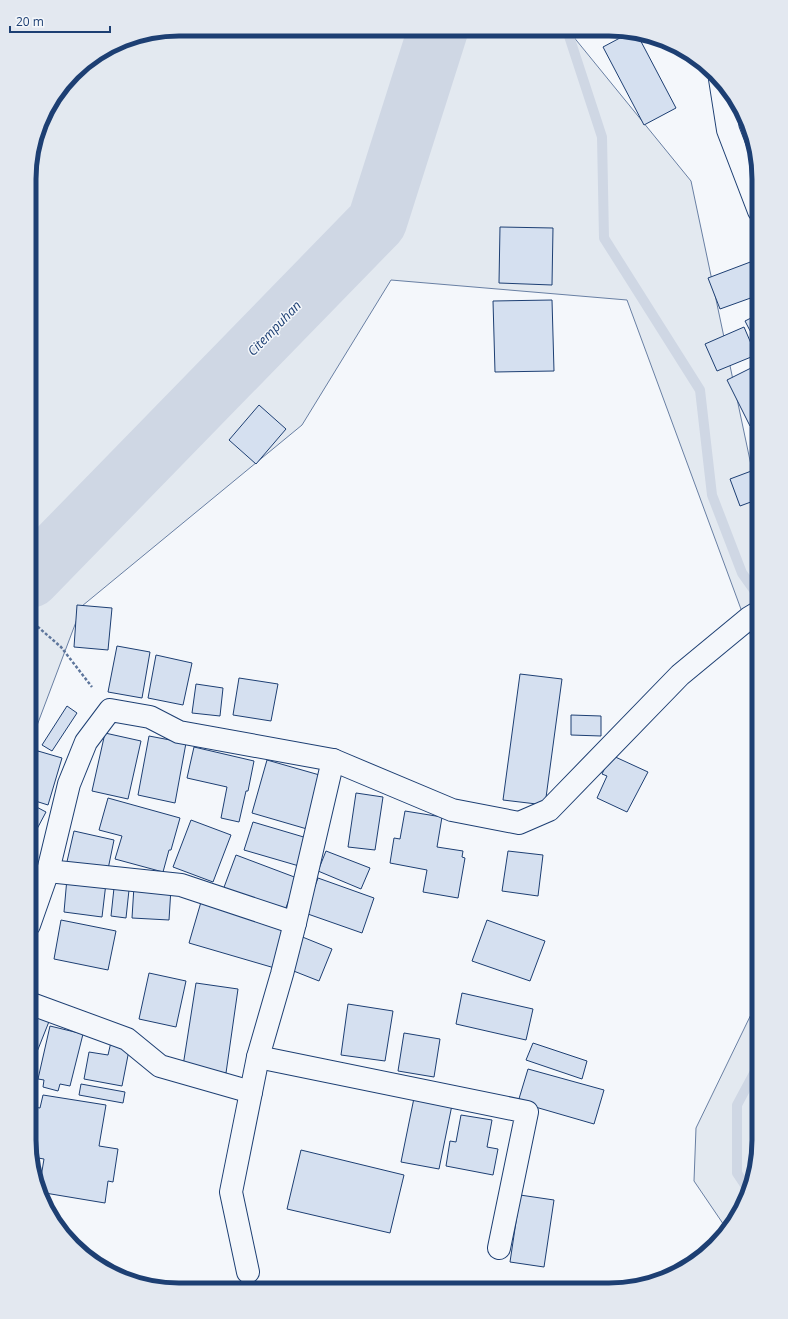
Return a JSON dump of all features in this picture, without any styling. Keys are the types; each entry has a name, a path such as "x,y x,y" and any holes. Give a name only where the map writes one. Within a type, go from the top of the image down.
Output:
{"street":[{"path":"722,92 728,130 752,193"},
{"path":"36,905 48,871 69,784 86,742 110,710 150,717 179,732 334,760 452,810 519,823 549,810 680,675 752,617"},
{"path":"248,1272 231,1192 258,1057 282,974 334,760"},
{"path":"48,871 181,885 295,923"},
{"path":"36,1005 127,1039 160,1066 251,1092"},
{"path":"258,1057 527,1112 499,1248"}],"path":[{"path":"36,625 61,647 110,710"}],"shaded area":[{"path":"170,36 573,36 691,181 752,470 752,639 627,300 391,280 302,425 82,606 36,728 36,170 41,142 47,124 60,100 78,78 100,60 124,47 142,41"},
{"path":"752,1012 751,1158 741,1195 724,1225 694,1181 696,1128"}],"building":[{"path":"623,37 640,40 676,108 644,125 603,47"},
{"path":"737,116 746,138 737,137"},
{"path":"500,227 553,228 552,285 499,283"},
{"path":"752,261 752,298 720,309 708,278"},
{"path":"552,300 554,371 495,372 493,301"},
{"path":"752,318 752,334 745,321"},
{"path":"744,327 752,346 752,357 717,371 705,344"},
{"path":"752,368 752,425 750,426 727,380"},
{"path":"259,405 286,429 256,464 229,440"},
{"path":"752,471 752,502 740,506 730,479"},
{"path":"77,605 112,608 108,650 74,647"},
{"path":"117,646 150,652 142,698 108,692"},
{"path":"156,655 192,663 183,705 148,698"},
{"path":"520,674 562,679 545,805 503,800"},
{"path":"239,678 278,684 271,721 233,715"},
{"path":"196,684 223,688 220,716 192,713"},
{"path":"67,706 77,713 52,751 42,745"},
{"path":"571,715 601,716 601,736 571,735"},
{"path":"105,733 141,741 128,799 92,791"},
{"path":"149,736 186,743 175,803 138,795"},
{"path":"194,747 254,761 248,791 246,791 239,822 221,818 227,787 187,778"},
{"path":"38,751 62,758 48,805 36,801 36,757"},
{"path":"611,755 648,772 627,812 597,798 607,776 602,774"},
{"path":"267,760 323,776 307,829 252,813"},
{"path":"356,793 383,797 375,850 348,847"},
{"path":"108,798 180,818 163,872 115,859 122,836 99,830"},
{"path":"36,807 46,812 36,831"},
{"path":"405,811 442,817 437,847 463,851 462,857 465,858 458,898 423,892 427,870 390,863 394,838 400,839"},
{"path":"191,820 231,835 213,882 173,867"},
{"path":"253,822 307,838 299,866 244,850"},
{"path":"74,831 114,840 107,874 66,866"},
{"path":"326,851 370,868 361,889 318,871"},
{"path":"508,851 543,855 538,896 502,891"},
{"path":"236,855 297,878 284,913 223,890"},
{"path":"67,878 106,883 102,917 64,912"},
{"path":"318,878 374,898 362,933 305,913"},
{"path":"134,886 171,888 169,920 132,918"},
{"path":"114,888 129,890 126,918 111,916"},
{"path":"201,902 290,928 278,969 189,943"},
{"path":"61,920 116,931 108,970 54,959"},
{"path":"487,920 545,941 530,981 472,961"},
{"path":"300,936 332,949 319,981 286,968"},
{"path":"149,973 186,981 176,1027 139,1019"},
{"path":"196,983 238,989 226,1073 183,1066"},
{"path":"462,993 533,1009 526,1040 456,1024"},
{"path":"348,1004 393,1011 385,1061 341,1055"},
{"path":"36,1013 50,1019 36,1054"},
{"path":"50,1026 83,1034 70,1086 60,1084 58,1091 43,1087 44,1080 38,1079"},
{"path":"404,1033 440,1039 434,1077 398,1071"},
{"path":"111,1042 130,1045 122,1086 84,1079 89,1052 108,1055"},
{"path":"533,1043 587,1061 582,1079 526,1060"},
{"path":"528,1069 604,1090 594,1124 518,1102"},
{"path":"81,1084 125,1092 123,1103 79,1095"},
{"path":"43,1095 106,1105 99,1146 118,1149 113,1182 108,1181 105,1203 46,1193 41,1177 44,1159 37,1158 36,1149 36,1107 40,1108"},
{"path":"414,1098 452,1105 439,1169 401,1162"},
{"path":"461,1115 492,1120 487,1147 498,1149 493,1175 446,1166 450,1141 456,1142"},
{"path":"301,1150 404,1175 390,1233 287,1209"},
{"path":"520,1195 554,1200 544,1267 510,1262"}],"waterway":[{"name":"Citempuhan","path":"36,572 377,222 436,36"},
{"path":"569,36 602,137 604,238 700,390 712,495 742,573 752,587"},
{"path":"745,1184 737,1173 737,1105 752,1077"}]}
